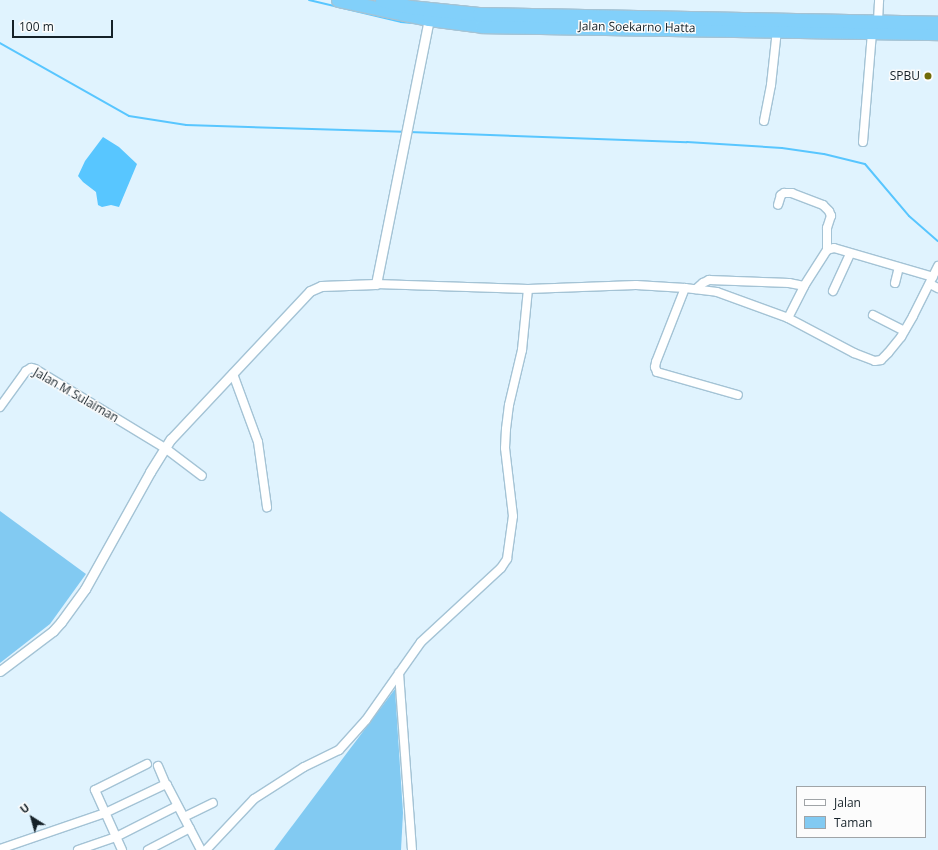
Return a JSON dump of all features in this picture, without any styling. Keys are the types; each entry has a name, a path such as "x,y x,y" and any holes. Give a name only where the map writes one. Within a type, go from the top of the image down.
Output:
{"highway":[{"name":"Jalan Soekarno Hatta","path":"338,0 428,24 777,32 875,24 938,33"},
{"name":"Jalan Soekarno Hatta","path":"382,0 494,14 875,24 938,23"}],"street":[{"path":"863,142 869,62 879,0"},
{"path":"376,284 428,24"},
{"path":"764,120 777,32"},
{"path":"778,205 781,195 786,192 811,200 827,208 831,216 827,228 827,250 804,286 788,318"},
{"path":"827,250 834,248 850,254 899,267 931,280 938,288"},
{"path":"833,291 850,254"},
{"path":"0,671 53,631 72,608 88,583 150,472 177,432 313,289 321,286 376,284 528,289 636,285 696,289 716,292 788,318 854,352 875,361 881,360 888,353 904,331 938,266"},
{"path":"895,283 899,267"},
{"path":"696,289 703,283 714,280 793,284 804,286"},
{"path":"685,288 656,362 655,367 657,372 738,395"},
{"path":"206,850 254,800 304,767 339,750 366,720 421,642 501,568 507,559 513,516 505,448 506,429 509,405 522,350 528,289"},
{"path":"873,315 904,331"},
{"name":"Jalan M Sulaiman","path":"0,407 26,371 31,368 165,448"},
{"path":"233,374 258,442 267,507"},
{"path":"165,448 202,476"},
{"path":"399,673 412,850"},
{"path":"122,850 95,790 147,764"},
{"path":"158,766 166,785 201,850"},
{"path":"0,849 105,813 166,785"},
{"path":"184,818 213,803"},
{"path":"78,850 116,837 178,806"},
{"path":"148,850 190,828"}],"green space":[{"path":"0,511 86,574 50,624 0,663"},
{"path":"395,689 403,813 401,850 274,850"}],"shaded area":[{"path":"103,137 119,147 137,164 119,207 111,205 102,207 98,205 96,192 78,176 85,161"}],"waterway":[{"path":"309,0 401,22 423,24"},
{"path":"0,43 129,116 186,125 403,132"},
{"path":"409,132 687,142 782,148 824,154 865,164 909,216 938,241"}],"place":[{"name":"SPBU","path":"928,76"}]}
